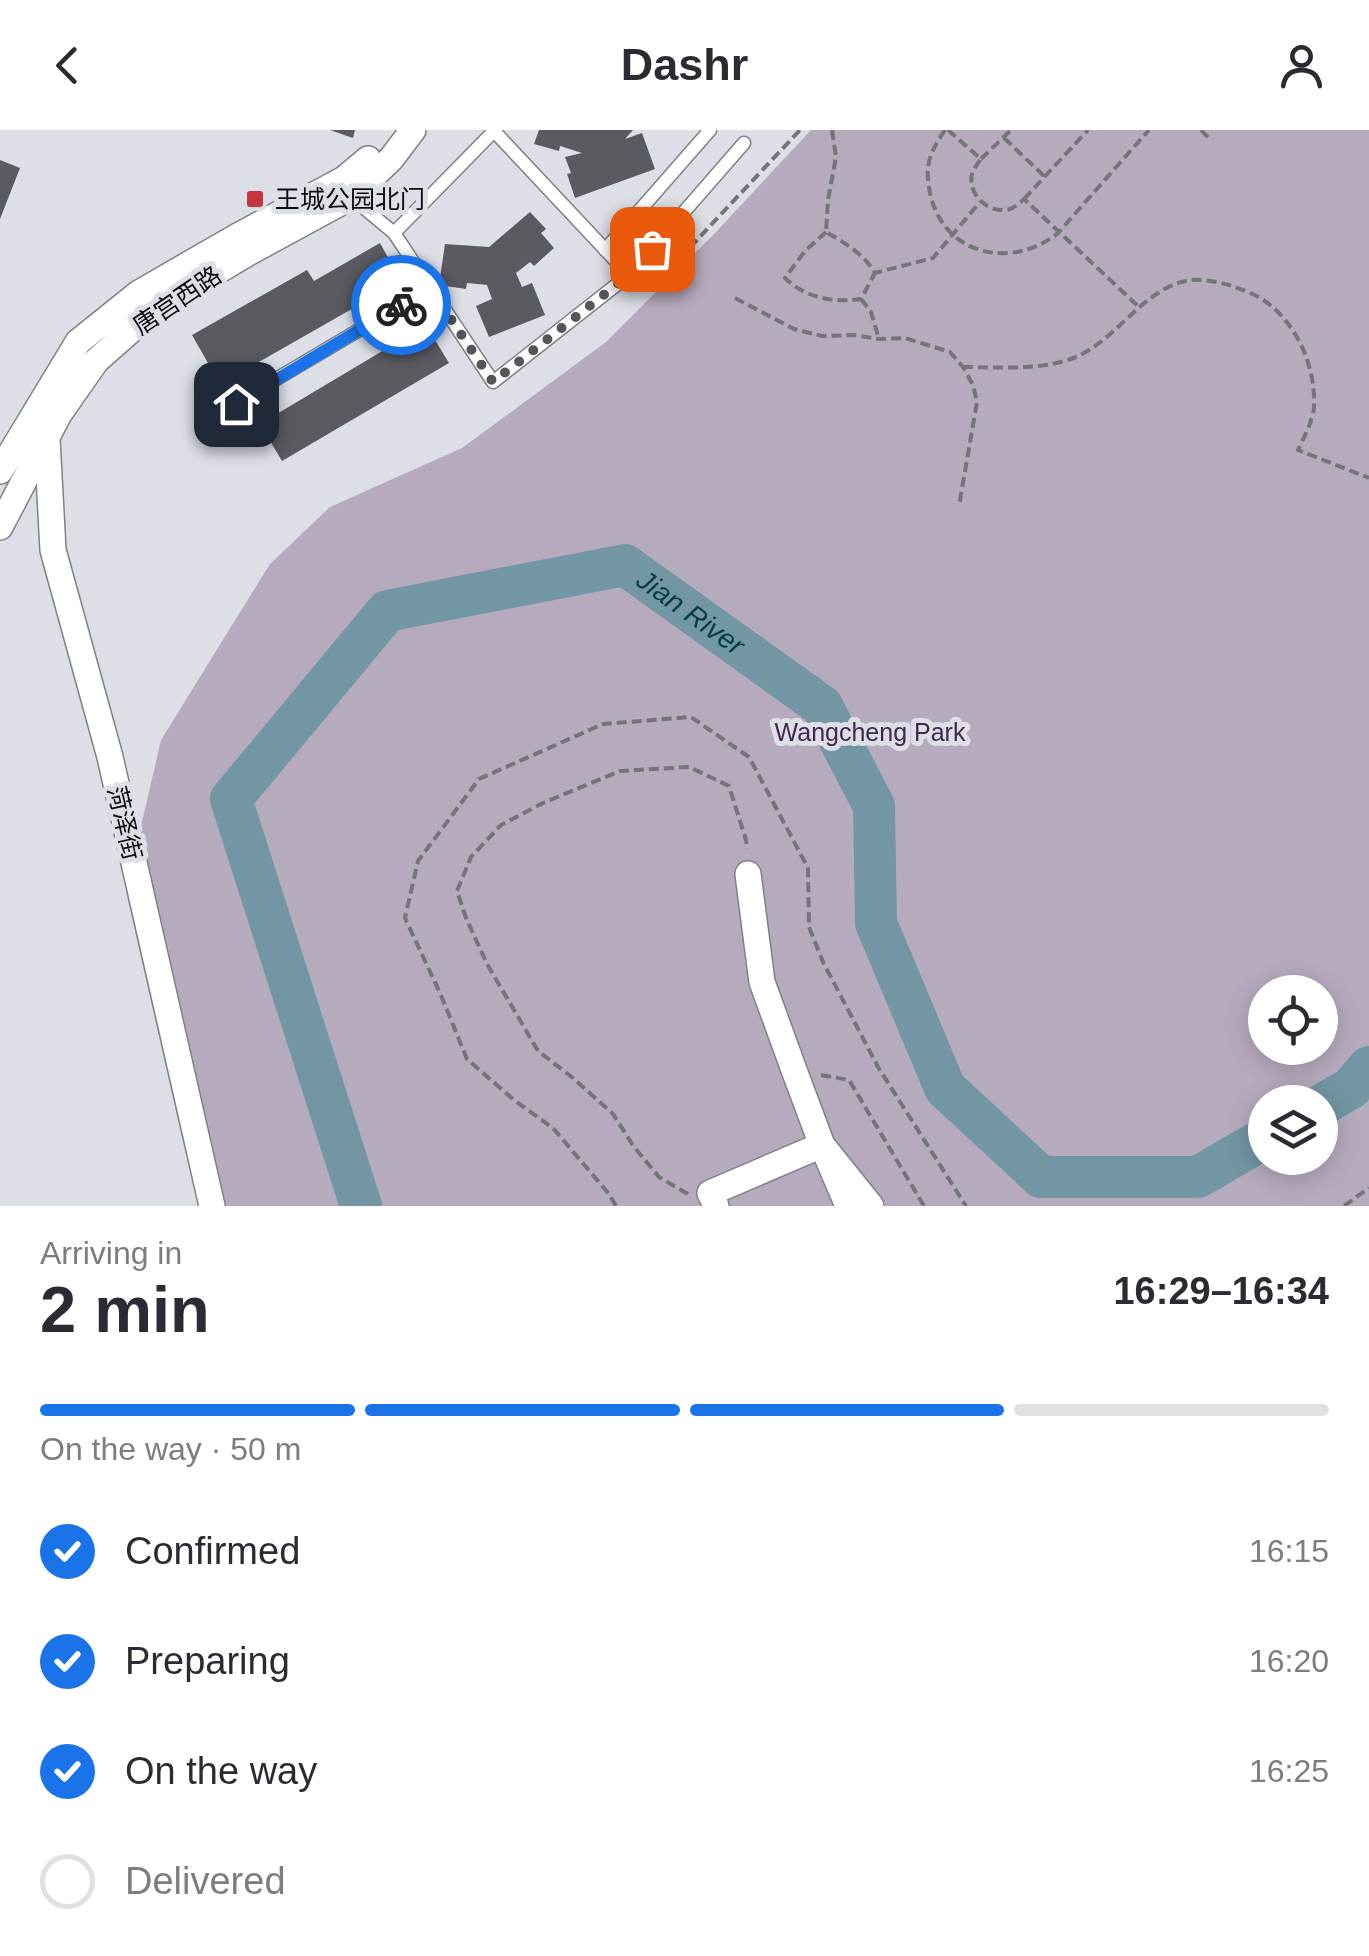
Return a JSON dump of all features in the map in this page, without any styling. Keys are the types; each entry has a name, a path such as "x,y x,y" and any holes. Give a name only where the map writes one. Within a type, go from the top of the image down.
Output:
{"street":[{"name":"唐宫西路","path":"0,471 78,342 139,293 344,179 396,130"},
{"name":"唐宫西路","path":"0,527 58,414 96,360 156,308 351,196 391,159 414,130"},
{"name":"菏泽街","path":"46,440 53,550 110,757 212,1206"},
{"path":"748,874 762,982 848,1206"},
{"path":"713,1199 822,1145"},
{"path":"822,1145 871,1206"}],"lane":[{"path":"605,250 710,130"},
{"path":"394,234 494,131 629,275"},
{"path":"351,196 394,234 493,382 629,275 744,143"},
{"path":"236,404 430,288"}],"path":[{"path":"680,258 800,130"},
{"path":"832,130 836,157 826,232 805,250 786,278 794,287 822,298 839,302 861,299"},
{"path":"981,160 947,130 930,158 928,174 934,208 952,235 984,252 1017,253 1048,242 1058,233 1149,130"},
{"path":"1011,130 972,172 972,186 980,202 997,210 1012,208 1024,199 1088,130"},
{"path":"1201,130 1210,138"},
{"path":"1004,138 1045,176"},
{"path":"1024,199 1140,308"},
{"path":"861,299 875,273 933,258 980,202"},
{"path":"826,232 852,247 875,273"},
{"path":"963,367 1050,365 1082,354 1116,331 1162,290 1190,280 1219,282 1270,304 1304,350 1314,380 1314,412 1298,450 1369,478"},
{"path":"735,298 794,329 822,336 905,338 950,352 963,367 978,402 959,506"},
{"path":"861,299 879,339"},
{"path":"616,1206 554,1128 466,1059 405,918 418,860 479,779 602,724 690,717 749,758 808,868 809,926 823,962 878,1067 966,1206"},
{"path":"713,1199 685,1194 659,1177 613,1114 538,1051 487,964 457,892 471,857 500,825 620,771 690,767 730,786 746,840 748,874"},
{"path":"794,1070 849,1080 924,1206"},
{"path":"1344,1206 1369,1188"}],"green space":[{"name":"Wangcheng Park","path":"811,130 1369,130 1369,1206 209,1206 183,1142 126,891 161,740 270,564 330,507 462,448 606,342"}],"building":[{"path":"330,130 355,130 353,138"},
{"path":"539,130 633,130 625,139 642,133 655,169 575,198 565,157 582,153 534,144"},
{"path":"0,160 20,168 0,219"},
{"path":"530,212 546,229 541,233 554,248 534,266 530,262 516,273 522,287 532,283 545,315 489,337 476,306 492,299 487,285 467,283 466,289 439,285 445,244 489,247"},
{"path":"380,243 401,281 220,384 192,335 307,270 314,281"},
{"path":"426,325 449,363 282,461 260,424"}],"waterway":[{"name":"Jian River","path":"361,1206 231,799 387,611 625,565 822,706 874,806 876,923 945,1088 1041,1177 1198,1177 1248,1148"},
{"name":"Jian River","path":"1338,1096 1351,1088 1369,1067"}],"way so far":[{"path":"401,305 430,288 493,382 629,275 652,249"}],"place":[{"name":"王城公园北门","path":"255,199"}],"route":[{"path":"236,404 401,305"}]}
